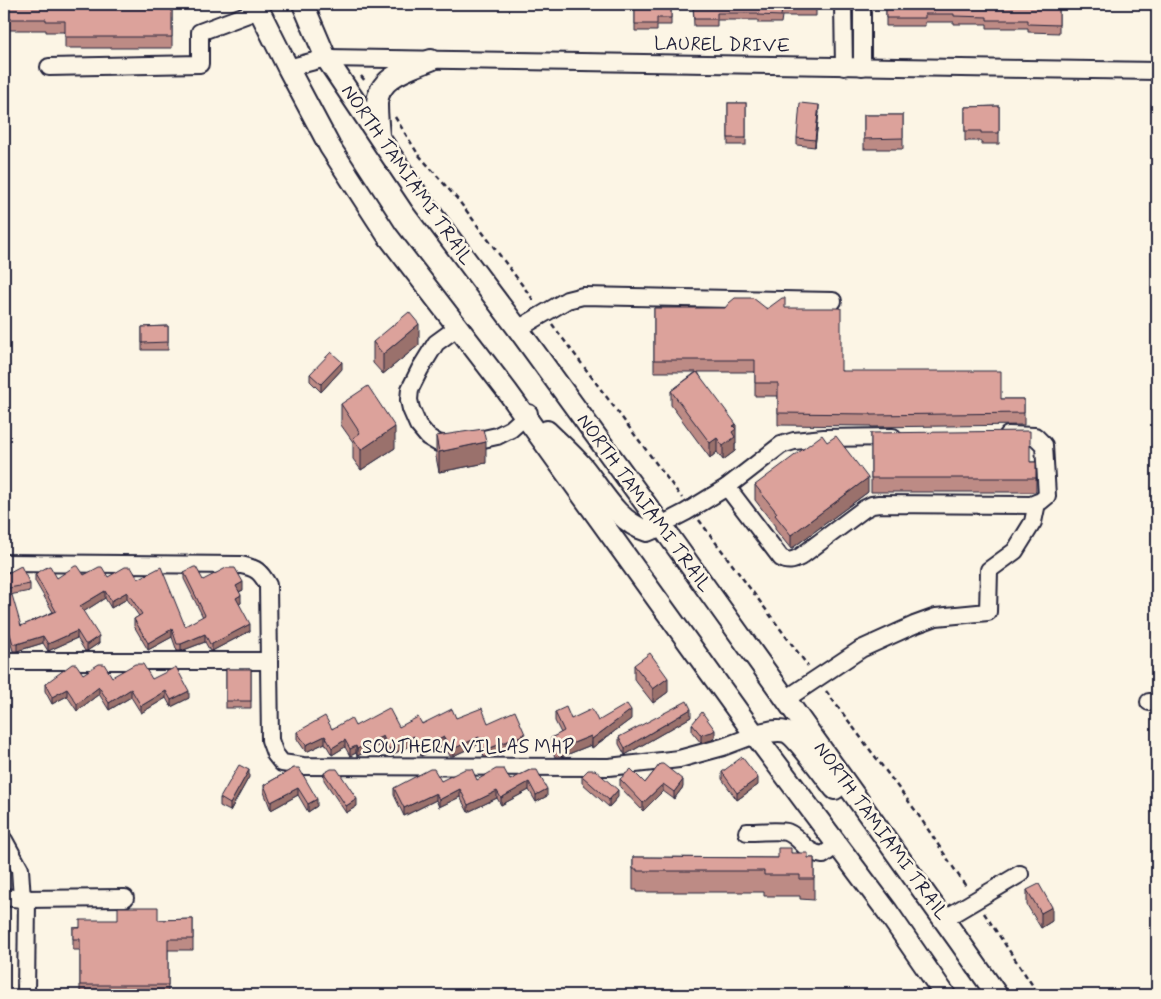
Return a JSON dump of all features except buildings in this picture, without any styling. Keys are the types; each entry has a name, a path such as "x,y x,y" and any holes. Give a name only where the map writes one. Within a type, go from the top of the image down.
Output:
{"main road":[{"name":"NORTH TAMIAMI TRAIL","path":"303,4 326,58 421,200 661,525 997,995"},
{"path":"258,7 330,148 387,235 527,415 755,735 945,995"},
{"path":"379,136 377,102 384,84 395,75 431,60"},
{"path":"527,415 582,465 620,515 640,530 646,532 661,525"},
{"path":"755,735 777,731 788,732 853,812 883,835"}],"street":[{"path":"843,4 844,67"},
{"path":"862,4 862,67"},
{"path":"49,67 200,64 200,32 258,7"},
{"name":"LAUREL DRIVE","path":"288,68 326,58 1157,71"},
{"path":"518,329 567,300 583,296 833,301"},
{"path":"458,327 436,344 410,389 409,400 418,425 428,437 438,443 448,445 497,436 527,415"},
{"path":"727,487 780,558 792,561 872,505 1031,505 1046,496 1044,445 1035,436 989,435"},
{"path":"661,525 727,487 780,444 824,438 911,436"},
{"path":"786,699 861,649 936,616 988,612 989,570 1015,551 1033,522 1037,503"},
{"name":"SOUTHERN VILLAS MHP","path":"4,564 241,565 253,568 262,575 268,585 270,740 275,754 282,763 303,766 608,767 679,759 722,747 755,735"},
{"path":"4,661 269,661"},
{"path":"747,832 786,832 797,838 809,851 815,854 823,855 837,845"},
{"path":"4,840 20,869 25,898 26,995"},
{"path":"944,919 1020,874"},
{"path":"4,897 125,898"}],"path":[{"path":"361,76 368,84"},
{"path":"392,112 418,154 459,201 544,313 915,810 1039,995"}]}
